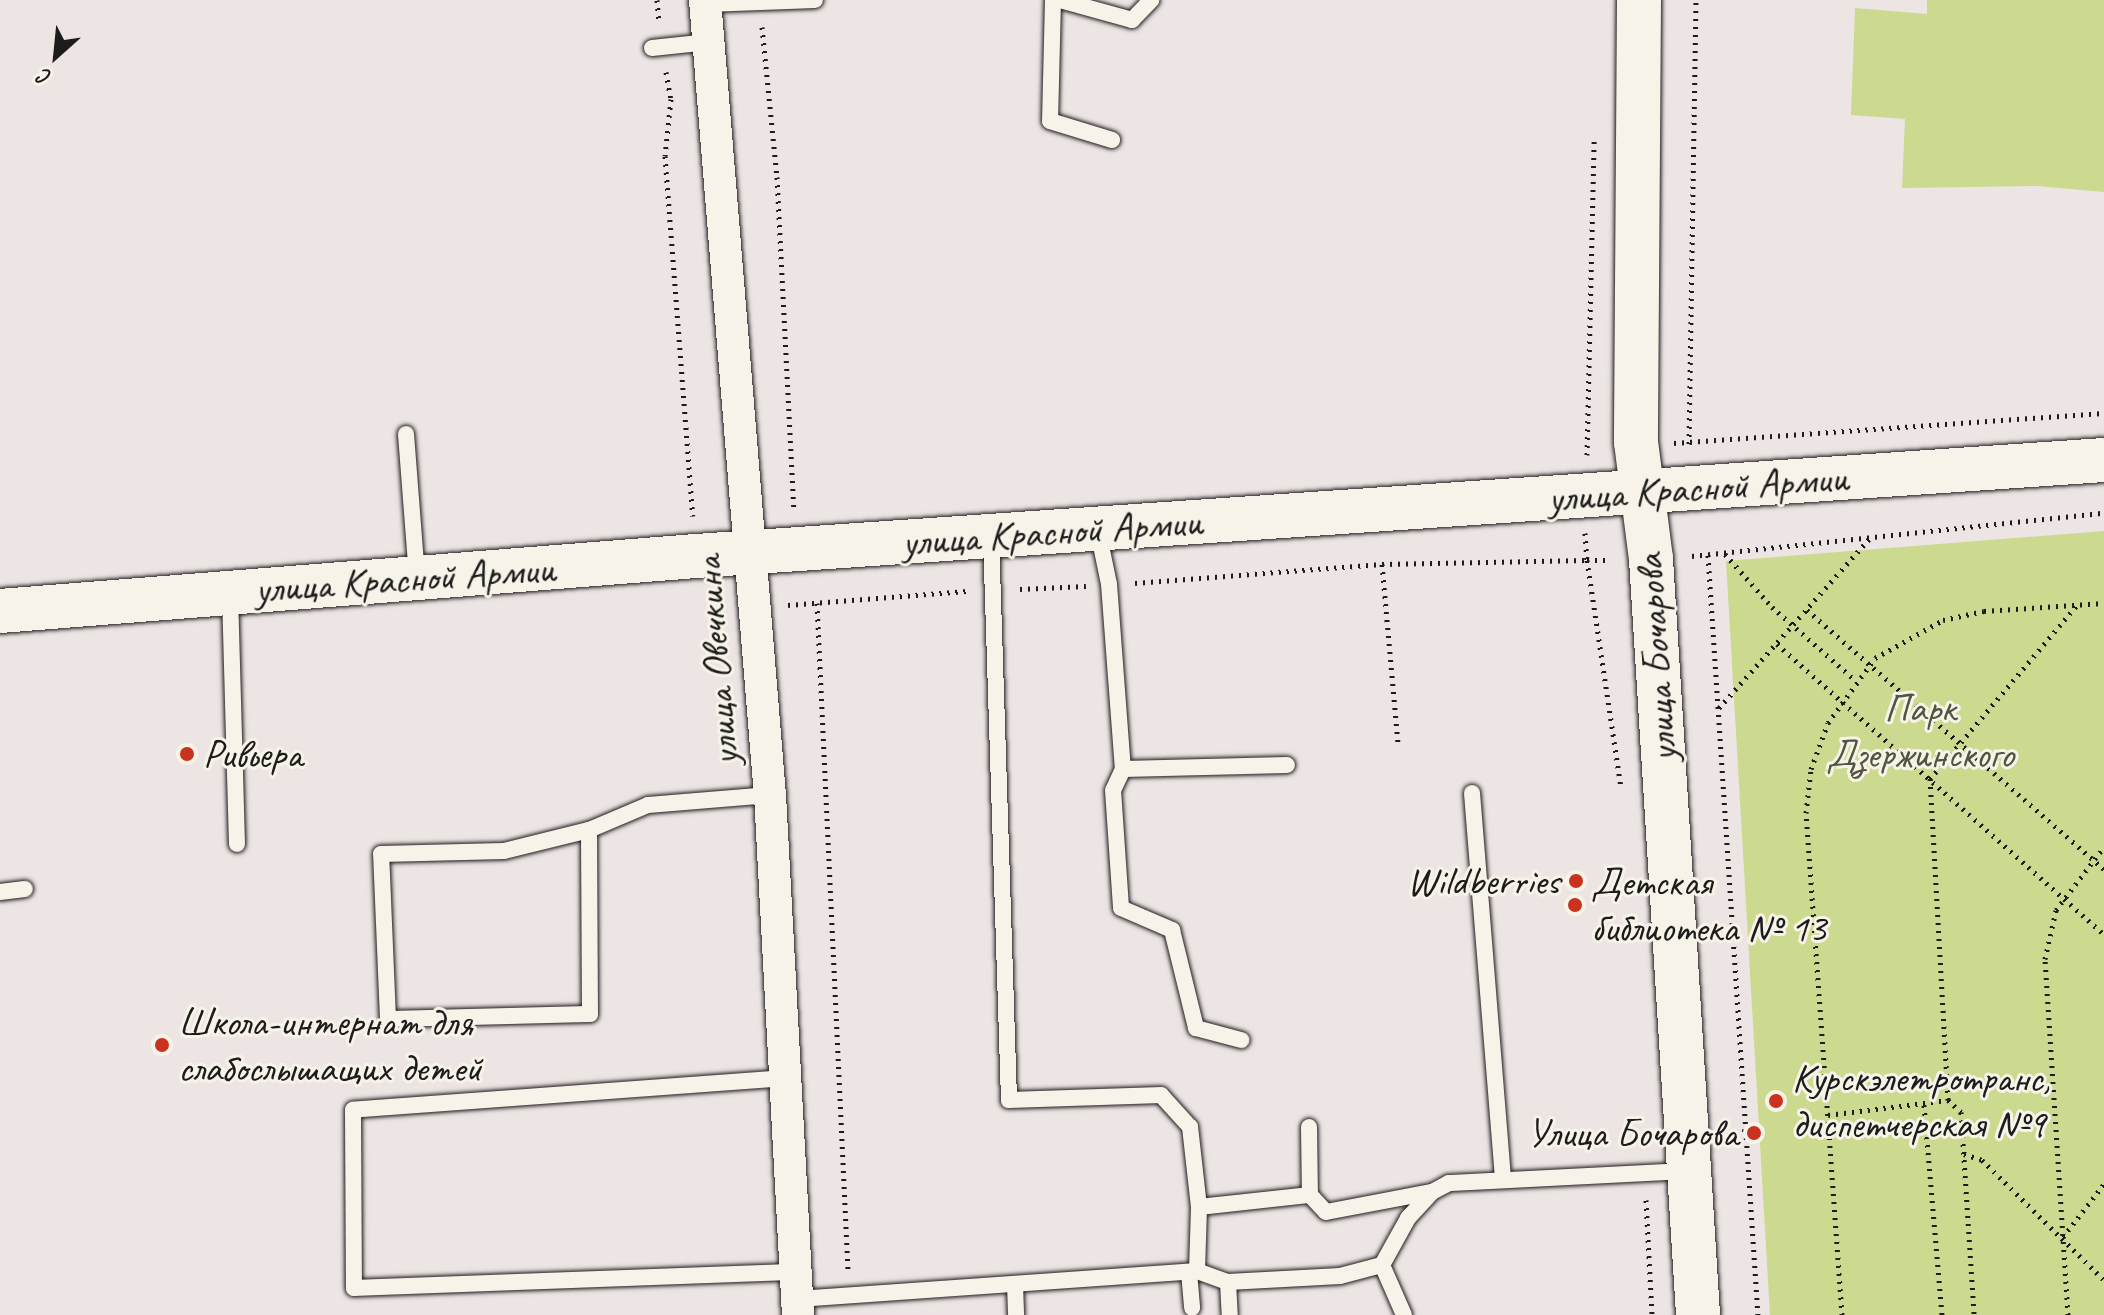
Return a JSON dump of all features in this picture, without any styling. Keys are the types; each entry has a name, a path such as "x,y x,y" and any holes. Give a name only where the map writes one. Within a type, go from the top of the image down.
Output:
{"main road":[{"name":"улица Бочарова","path":"1639,0 1636,442 1651,559 1698,1315"},
{"name":"улица Красной Армии","path":"0,611 696,556 2104,460"}],"street":[{"name":"улица Овечкина","path":"706,2 770,795 797,1295"}],"lane":[{"path":"706,2 815,0"},
{"path":"1053,0 1050,121 1112,140"},
{"path":"1060,0 1132,20 1151,0"},
{"path":"656,48 709,42"},
{"path":"406,434 417,578"},
{"path":"1098,529 1109,584 1123,769 1113,790 1121,908 1172,930 1196,1028 1241,1040"},
{"path":"991,536 1009,1100 1161,1095 1190,1127 1199,1207 1192,1308"},
{"path":"230,592 237,844"},
{"path":"1123,769 1287,765"},
{"path":"1472,793 1503,1177"},
{"path":"589,830 590,1014 388,1019 381,854 504,851 589,830 648,805 770,795"},
{"path":"0,892 25,889"},
{"path":"785,1078 353,1110 354,1288 850,1295 1193,1271 1228,1282 1340,1276 1382,1265 1408,1218 1432,1192"},
{"path":"1309,1127 1310,1195 1326,1212 1432,1192 1449,1183 1503,1177 1691,1170"},
{"path":"1199,1207 1310,1195"},
{"path":"1382,1265 1404,1315"},
{"path":"1228,1282 1230,1315"},
{"path":"1015,1284 1016,1315"}],"path":[{"path":"657,0 656,48 671,99 665,156 696,556"},
{"path":"1689,444 1696,0"},
{"path":"760,3 777,177 796,549"},
{"path":"1594,130 1587,560 1622,793"},
{"path":"1587,448 1636,442 1689,444 2104,413"},
{"path":"753,608 1382,564 1651,559 1708,555 2104,513"},
{"path":"1718,709 1871,537"},
{"path":"1724,553 1793,626 1855,680"},
{"path":"1708,555 1758,1315"},
{"path":"1382,564 1398,742"},
{"path":"817,603 850,1295"},
{"path":"1842,1315 1806,813 1811,769 1840,702 1855,680 1870,664 1943,620 1984,611 2104,603"},
{"path":"1974,1315 1961,1112 1948,1100 1930,779 2077,605"},
{"path":"1807,610 2104,869"},
{"path":"1777,644 2104,934"},
{"path":"2068,1315 2045,959 2063,898 2104,847"},
{"path":"1828,1115 1948,1100"},
{"path":"1924,1105 1942,1315"},
{"path":"1964,1154 1982,1160 2104,1280"},
{"path":"1644,1172 1652,1315"},
{"path":"2062,1238 2104,1184"}],"green space":[{"path":"1927,0 2104,0 2104,192 2037,186 1902,188 1905,119 1851,115 1855,8 1927,14"},
{"name":"Парк Дзержинского","path":"2104,531 2104,1315 1770,1315 1726,561"}],"place":[{"name":"Ривьера","path":"187,754"},
{"name":"Wildberries","path":"1576,881"},
{"name":"Детская библиотека № 13","path":"1575,905"},
{"name":"Школа-интернат для слабослышащих детей","path":"162,1045"},
{"name":"Курскэлетротранс, диспетчерская №9","path":"1776,1101"},
{"name":"Улица Бочарова","path":"1754,1133"}]}
